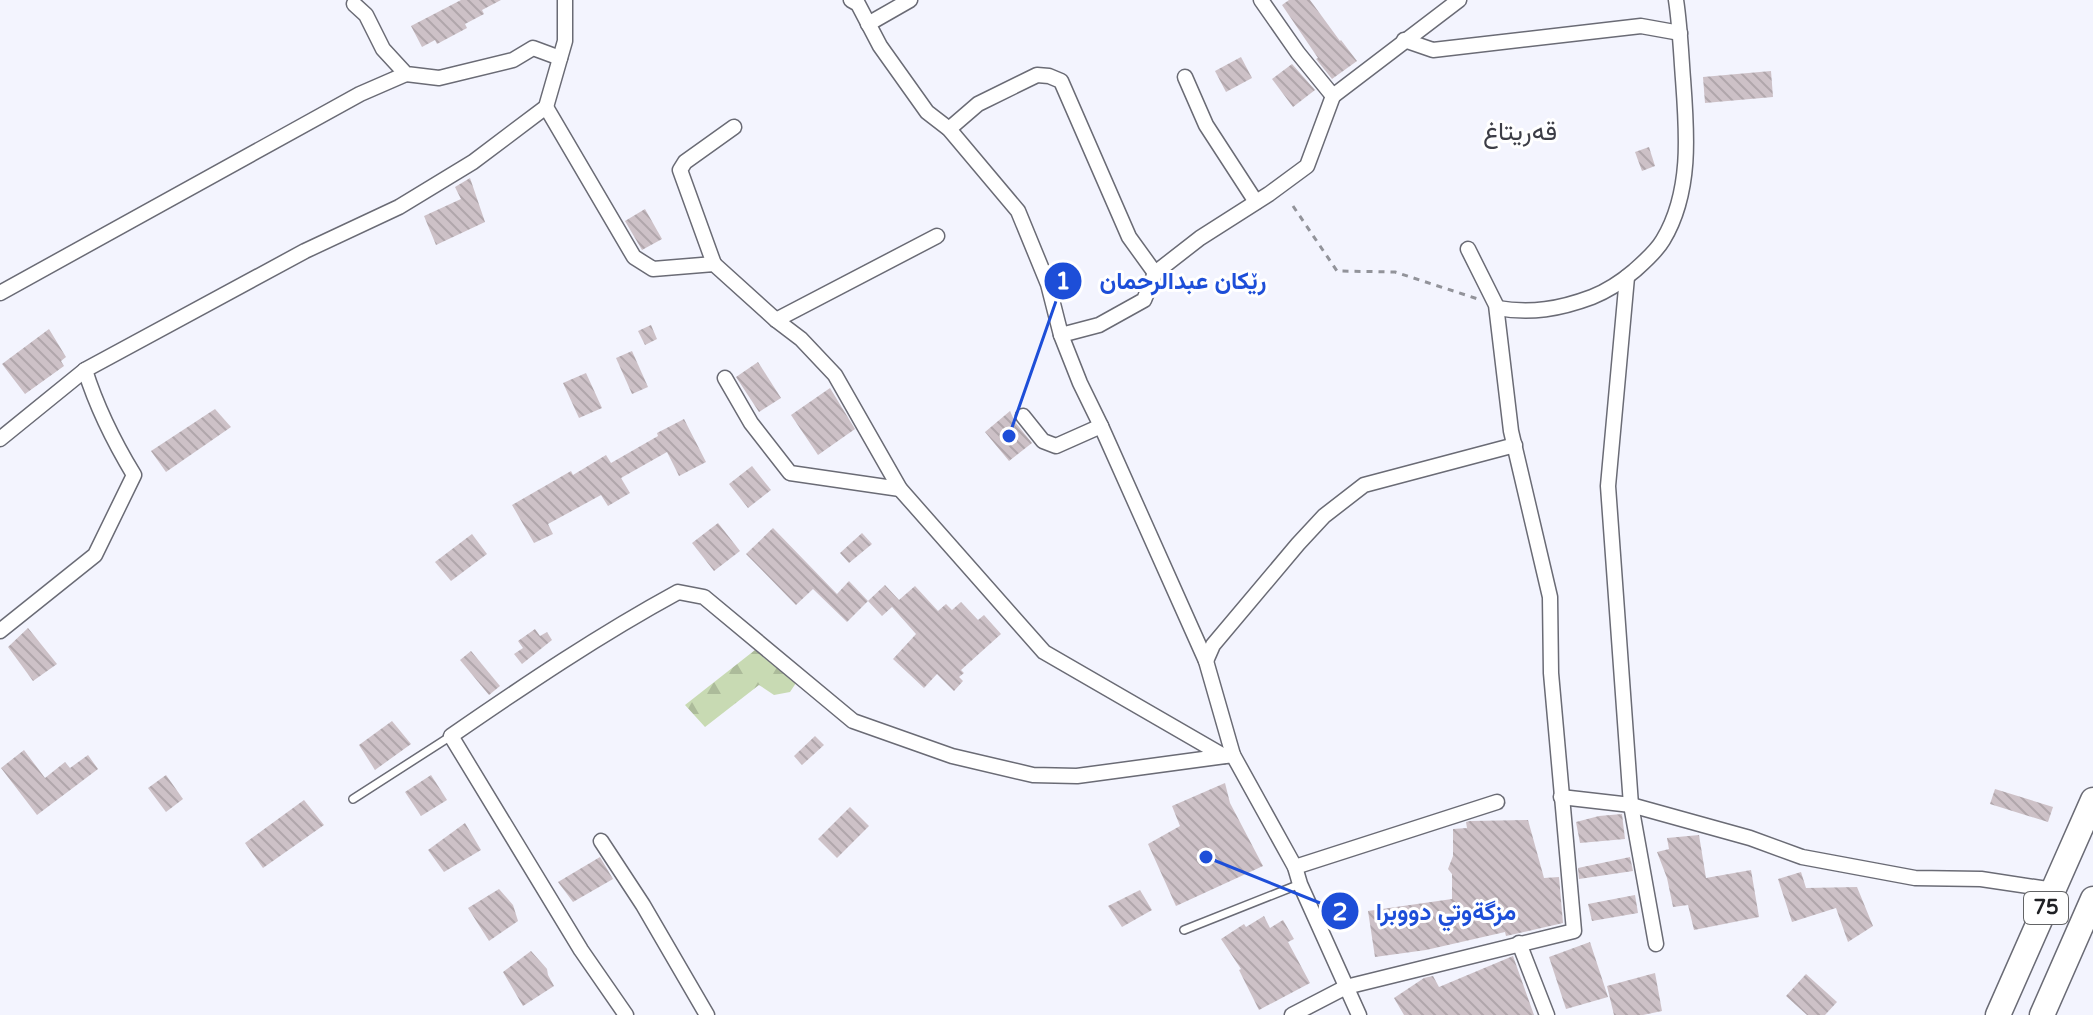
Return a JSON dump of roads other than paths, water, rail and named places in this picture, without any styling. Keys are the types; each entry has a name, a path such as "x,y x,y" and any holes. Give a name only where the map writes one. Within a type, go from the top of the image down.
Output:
{"highway":[{"name":"75","path":"1998,1015 2093,800"},
{"name":"75","path":"2042,1015 2093,899"}],"street":[{"path":"0,439 85,370 305,251 399,207 473,162 546,107 565,41 565,0"},
{"path":"851,0 858,4 880,46 927,112 949,129 1018,211 1048,284 1061,335 1080,383 1206,661 1229,756 1295,867 1359,1015"},
{"path":"868,24 910,0"},
{"path":"1261,0 1333,96"},
{"path":"1061,335 1099,325 1144,300 1155,273 1200,238 1307,166 1333,96 1459,0"},
{"path":"1497,307 1518,312 1536,311 1568,306 1602,293 1627,277 1662,242 1674,218 1686,164 1687,134 1676,0"},
{"path":"354,4 366,15 383,49 406,74"},
{"path":"1404,40 1433,50 1641,26 1680,33"},
{"path":"0,293 360,94 406,74 439,78 513,60 533,48 560,58"},
{"path":"949,129 978,104 1037,75 1061,81 1129,237 1155,273"},
{"path":"1185,77 1206,125 1256,202"},
{"path":"546,107 634,257 653,269 714,264"},
{"path":"734,127 685,162 680,170 714,264 801,339 835,375 900,489 1044,652 1229,756"},
{"path":"776,320 937,236"},
{"path":"1292,1015 1346,987 1574,931 1551,673 1550,597 1515,445 1497,307 1468,249"},
{"path":"1627,277 1608,486 1631,805 1656,944"},
{"path":"0,631 95,555 134,475 95,401 85,370"},
{"path":"725,378 751,423 790,473 900,489"},
{"path":"1023,416 1043,441 1056,446 1101,426"},
{"path":"1206,661 1213,645 1298,544 1324,516 1364,485 1515,445"},
{"path":"626,1015 581,950 451,736 635,615 678,592 704,597 853,721 952,756 1033,775 1077,776 1229,756"},
{"path":"1561,797 1631,805 1750,838 1802,857 1915,878 1981,879 2054,890"},
{"path":"1295,867 1497,802"},
{"path":"601,841 643,905 707,1015"},
{"path":"1519,943 1547,1015"}],"lane":[{"path":"353,799 451,736"},
{"path":"1184,930 1300,884"}],"place":[{"name":"رێكان عبدالرحمان","path":"1009,436"},
{"name":"مزگةوتي دووبرا","path":"1206,857"}],"district":[{"name":"قەریتاغ","path":"1520,131"}]}
